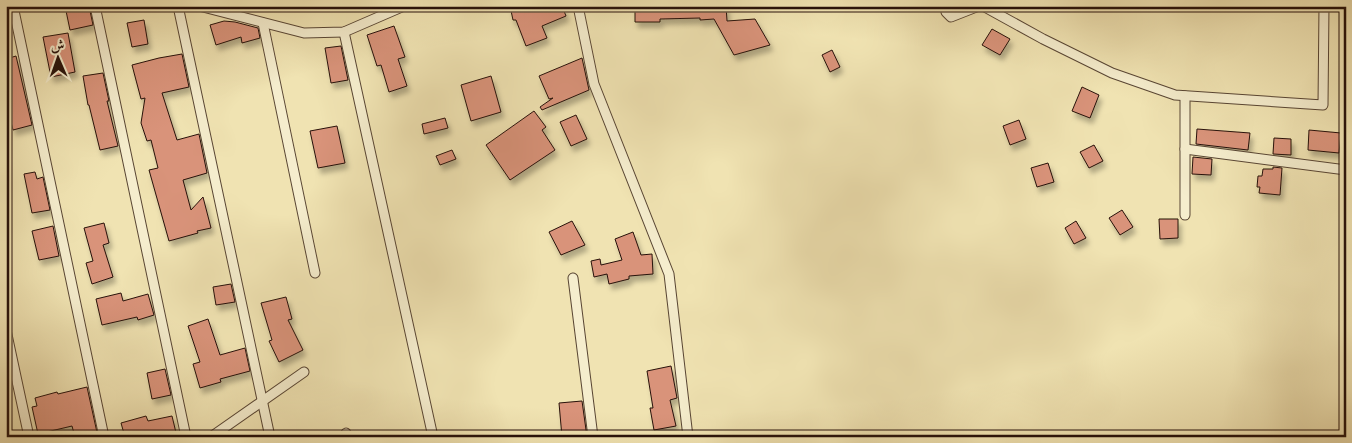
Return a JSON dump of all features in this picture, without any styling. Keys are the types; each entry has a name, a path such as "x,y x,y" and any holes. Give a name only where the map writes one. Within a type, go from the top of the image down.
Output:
{"street":[{"path":"13,6 104,437"},
{"path":"95,6 186,437"},
{"path":"178,6 270,437"},
{"path":"199,6 304,33 344,32 404,6"},
{"path":"578,6 594,84 669,274 688,437"},
{"path":"945,6 946,12 950,17 981,6 1112,73 1175,95 1323,105 1324,6"},
{"path":"263,23 315,273"},
{"path":"344,32 433,437"},
{"path":"1185,96 1185,215"},
{"path":"1185,149 1346,170"},
{"path":"572,278 593,437"},
{"path":"6,330 28,437"},
{"path":"211,437 304,372"}],"building":[{"path":"65,6 89,6 93,25 70,30"},
{"path":"510,6 562,6 566,16 542,26 547,38 526,46 516,20 513,20"},
{"path":"635,6 726,6 727,21 755,19 770,45 734,55 714,19 660,19 660,22 635,22"},
{"path":"144,20 148,44 132,47 127,23"},
{"path":"224,21 258,28 260,38 242,43 241,37 216,45 210,25"},
{"path":"394,26 405,57 398,59 407,86 389,92 381,65 377,66 367,35"},
{"path":"992,29 1010,39 1000,55 982,45"},
{"path":"68,33 75,72 51,77 43,37"},
{"path":"341,46 348,80 331,83 325,48"},
{"path":"832,50 840,67 830,72 822,55"},
{"path":"182,54 189,87 162,93 177,140 199,134 207,173 183,180 191,210 203,197 211,228 169,241 149,170 158,168 151,140 147,141 141,123 145,98 141,99 132,65"},
{"path":"16,56 32,125 13,130 6,102 6,59"},
{"path":"582,58 589,90 542,110 540,107 553,98 549,99 539,76"},
{"path":"103,73 109,101 107,101 118,146 100,150 88,105 83,76"},
{"path":"491,76 501,112 471,121 461,85"},
{"path":"1082,87 1099,95 1090,118 1072,111"},
{"path":"534,111 546,127 542,130 555,150 510,180 486,145"},
{"path":"576,115 587,139 571,146 560,122"},
{"path":"445,118 448,128 424,134 422,124"},
{"path":"1019,120 1026,139 1010,145 1003,126"},
{"path":"337,126 345,163 318,168 310,131"},
{"path":"1197,129 1250,133 1248,150 1196,144"},
{"path":"1309,130 1341,133 1339,153 1308,150"},
{"path":"1274,138 1291,139 1291,155 1273,154"},
{"path":"1094,145 1103,161 1089,168 1080,152"},
{"path":"452,150 456,159 440,165 436,156"},
{"path":"1193,157 1212,159 1211,175 1192,174"},
{"path":"1048,163 1054,182 1037,187 1031,168"},
{"path":"1273,167 1282,168 1280,195 1259,193 1260,187 1257,187 1258,176 1262,176 1263,169 1273,169"},
{"path":"35,172 37,179 43,177 50,210 32,213 24,174"},
{"path":"1122,210 1133,227 1120,235 1109,218"},
{"path":"1159,219 1178,219 1178,238 1160,239"},
{"path":"572,221 585,245 561,255 549,232"},
{"path":"1076,221 1086,238 1074,244 1065,228"},
{"path":"104,223 109,243 103,245 113,277 92,284 86,263 93,261 84,228"},
{"path":"53,226 59,256 39,260 32,231"},
{"path":"633,232 641,255 652,254 653,274 629,276 629,279 609,284 607,274 594,277 591,261 600,259 601,265 622,260 615,239"},
{"path":"231,284 235,302 216,305 213,287"},
{"path":"121,293 123,301 148,294 154,315 138,320 137,317 102,325 96,299"},
{"path":"286,297 292,319 288,320 303,350 279,362 269,341 272,340 261,303"},
{"path":"208,319 220,355 245,348 250,371 220,379 221,382 200,388 193,364 200,362 188,326"},
{"path":"671,366 677,398 670,400 676,426 654,430 650,408 653,408 647,371"},
{"path":"165,369 171,395 152,399 147,373"},
{"path":"87,387 98,437 75,437 72,426 38,434 32,407 37,406 35,398"},
{"path":"582,401 587,437 562,437 559,403"},
{"path":"146,416 148,421 172,416 177,437 125,437 121,423"}]}
